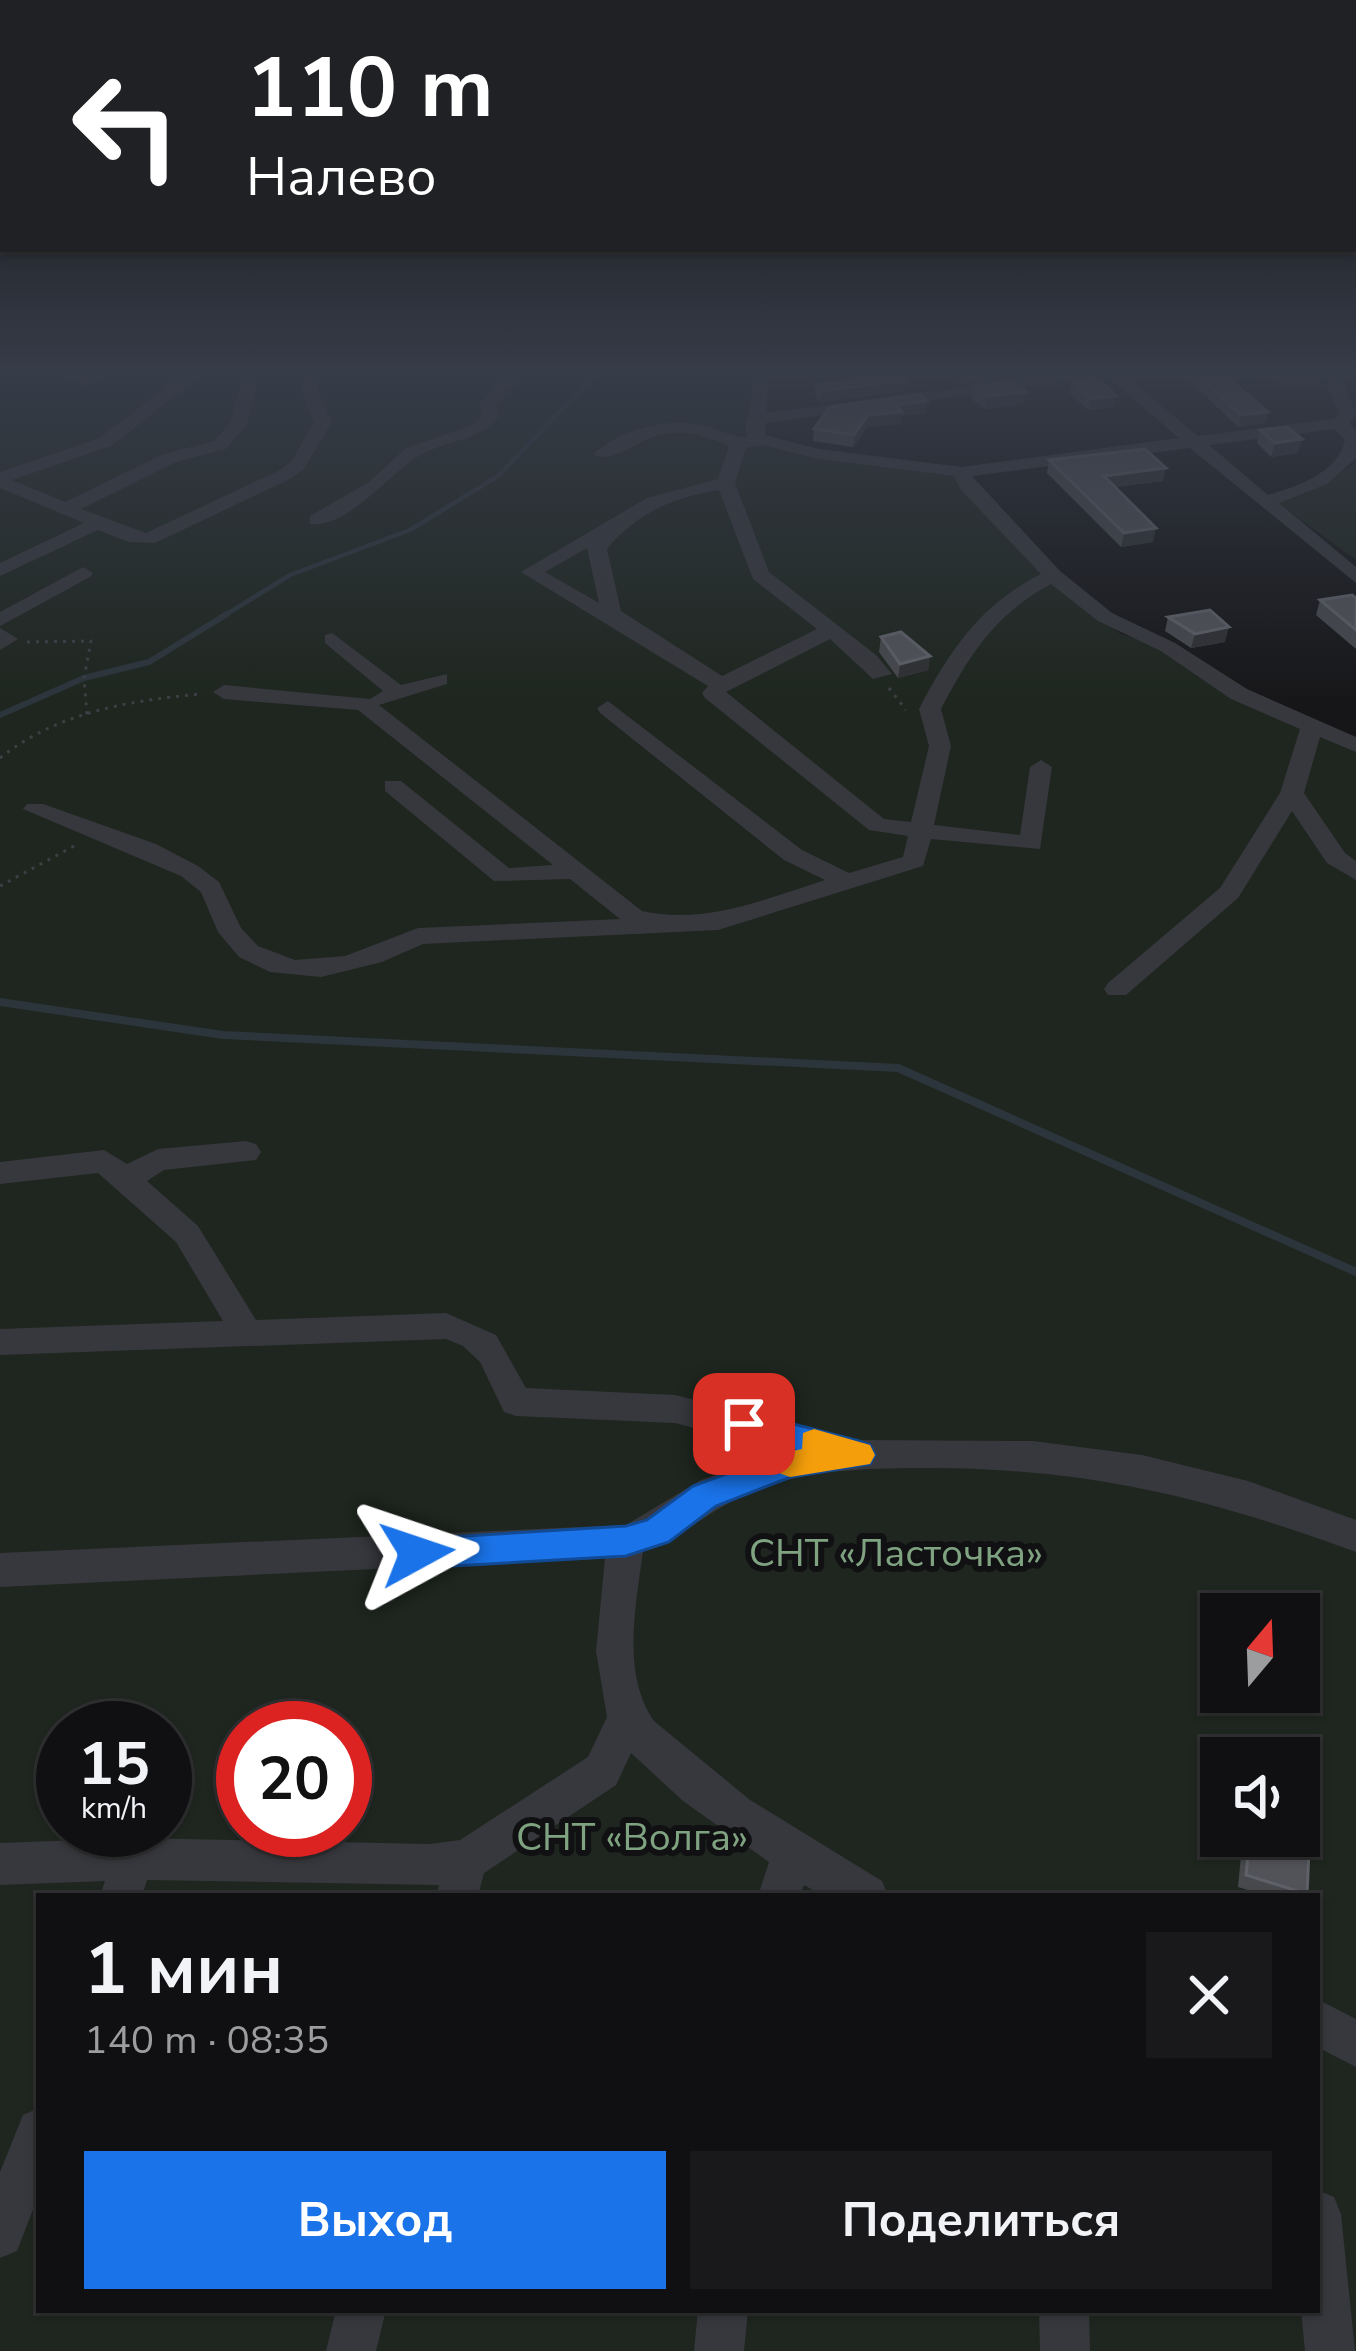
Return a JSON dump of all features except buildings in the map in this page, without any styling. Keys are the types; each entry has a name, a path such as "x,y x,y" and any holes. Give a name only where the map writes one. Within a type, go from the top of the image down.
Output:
{"street":[{"path":"14,486 64,510 148,539 261,486"},
{"path":"64,510 114,486"},
{"path":"317,520 375,486"},
{"path":"708,486 674,491 531,572 582,604 611,614 721,686"},
{"path":"726,486 760,575 881,674"},
{"path":"967,486 1053,575 1105,617 1168,646 1239,694 1356,745"},
{"path":"1247,486 1356,577"},
{"path":"1266,501 1312,486"},
{"path":"0,570 91,527"},
{"path":"611,614 597,548 612,527"},
{"path":"2,634 83,574"},
{"path":"34,809 176,864 209,885 233,935 267,960 326,970 380,957 418,936 718,922 914,861 940,746 930,709 961,649 1002,599 1053,575"},
{"path":"832,630 713,693 877,825 1031,844 1041,767"},
{"path":"332,638 398,693"},
{"path":"224,692 364,704 439,679"},
{"path":"364,704 634,916 674,927"},
{"path":"608,708 793,855 848,882"},
{"path":"1117,989 1229,893 1292,794 1312,726"},
{"path":"393,786 503,877 575,871"},
{"path":"1292,794 1336,857 1356,873"},
{"path":"0,1173 115,1170 158,1160 246,1152"},
{"path":"115,1170 187,1234 247,1333"},
{"path":"0,1342 446,1326 467,1330 500,1358 516,1402 675,1409 859,1455"},
{"path":"0,1570 626,1541 657,1532 704,1496 789,1464 859,1455 1095,1458 1214,1485 1356,1536"},
{"path":"0,1864 127,1877 430,1865 462,1878 602,1772 627,1717 614,1635 626,1541"},
{"path":"627,1717 725,1812 862,1893"},
{"path":"780,1893 793,1852"},
{"path":"1320,2023 1356,2045"},
{"path":"0,2234 36,2139"},
{"path":"1320,2246 1330,2351"},
{"path":"351,2351 360,2313"},
{"path":"719,2351 723,2313"},
{"path":"1064,2313 1065,2351"}],"path":[{"path":"2,634 91,641 84,678 87,715"},
{"path":"881,674 901,710 930,709"},
{"path":"0,758 19,739 87,715 152,698 224,692"},
{"path":"0,886 98,834"}],"green space":[{"path":"0,486 966,486 1044,575 1121,634 1162,647 1356,751 1356,2351 0,2351"},
{"path":"1310,486 1356,486 1356,560 1277,502"}],"waterway":[{"path":"222,617 290,575 410,530 482,486"},
{"path":"0,715 84,678 149,662 227,614"},
{"path":"0,1002 223,1035 898,1068 1356,1272"}],"slow traffic":[{"path":"790,1464 859,1455 814,1442"}],"route":[{"path":"417,1553 626,1541 657,1532 704,1496 789,1464 859,1455 744,1424"}],"park label":[{"name":"СНТ «Ласточка»","path":"896,1552"},
{"name":"СНТ «Волга»","path":"632,1836"}]}
